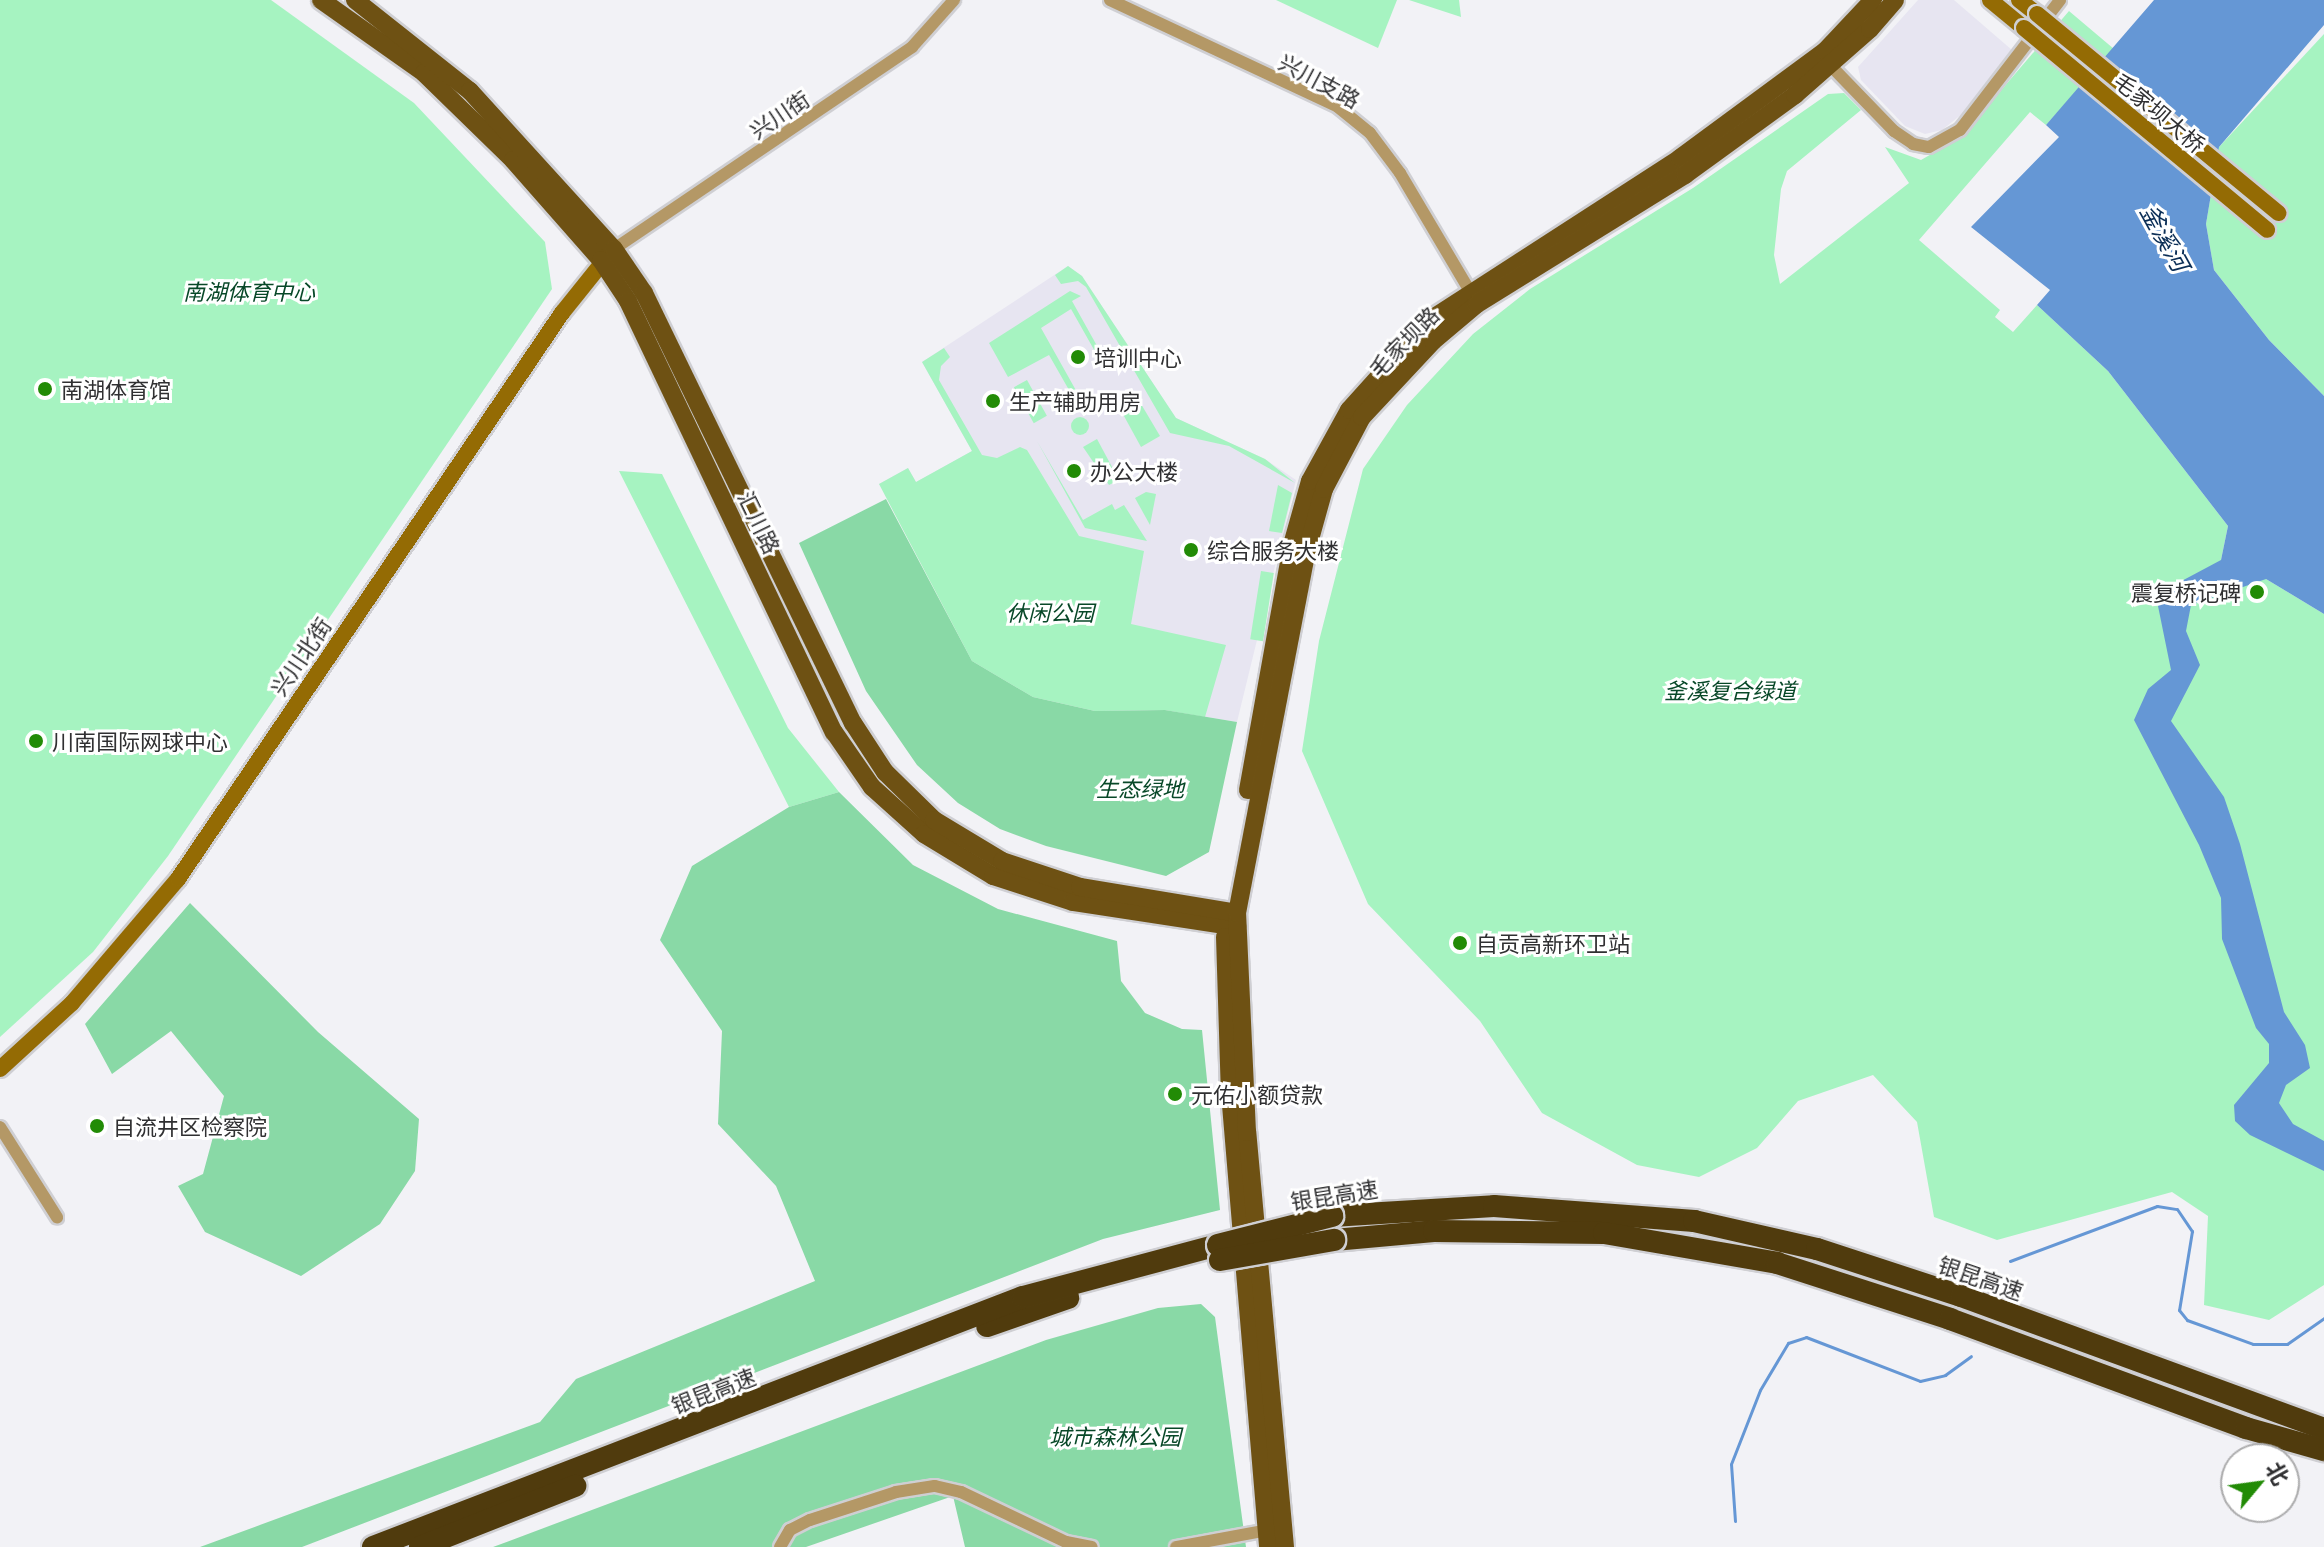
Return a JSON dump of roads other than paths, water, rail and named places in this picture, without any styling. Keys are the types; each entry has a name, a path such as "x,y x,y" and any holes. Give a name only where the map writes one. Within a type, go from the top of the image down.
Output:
{"highway":[{"name":"银昆高速","path":"420,1547 990,1325 1153,1269 1219,1252 1332,1216 1494,1206 1694,1221 1817,1249 1946,1291 2324,1429"},
{"name":"银昆高速","path":"373,1547 1023,1297 1219,1252 1434,1231 1604,1233 1777,1263 1950,1319 2246,1428 2324,1450"}],"main road":[{"name":"汇川路","path":"321,0 424,73 644,293 853,723 885,772 934,820 1002,861 1080,887 1231,920"},
{"name":"汇川路","path":"355,0 470,91 608,255"},
{"name":"毛家坝路","path":"1473,297 1680,158 1825,51 1873,0"},
{"name":"毛家坝路","path":"1231,920 1292,545 1310,481 1349,410 1430,320 1685,175 1831,66 1895,0"},
{"path":"1231,920 1230,1093 1268,1539"},
{"path":"1231,920 1285,1547"}],"street":[{"name":"兴川街","path":"608,255 903,54 933,30 954,0"},
{"name":"兴川支路","path":"1110,0 1349,116 1370,133 1400,173 1473,297"},
{"name":"毛家坝大桥","path":"1990,0 2267,230"},
{"name":"毛家坝大桥","path":"2019,0 2278,213"},
{"path":"1831,66 1894,131 1913,144 1929,147 1960,130 2060,0"},
{"name":"兴川北街","path":"0,1069 82,993 178,879 608,255"},
{"path":"0,1127 57,1217"},
{"path":"780,1547 790,1530 810,1520 896,1492 935,1486 961,1492 1066,1542 1092,1547"},
{"path":"1176,1547 1268,1539"}],"water":[{"name":"釜溪河","path":"2154,0 2324,0 2324,25 2219,147 2206,224 2214,270 2269,340 2324,396 2324,614 2266,579 2191,605 2186,631 2200,665 2171,721 2224,797 2240,844 2284,1012 2305,1045 2310,1068 2286,1085 2279,1103 2293,1124 2324,1141 2324,1171 2250,1135 2235,1121 2234,1105 2269,1063 2269,1044 2256,1028 2222,939 2221,898 2199,845 2134,720 2148,689 2171,670 2158,606 2176,584 2221,560 2228,526 2108,371 2037,305 2050,290 1971,227 2059,137 2046,125"}],"waterway":[{"path":"2010,1261 2157,1206 2177,1209 2192,1231 2179,1310 2187,1320 2253,1344 2287,1344 2324,1318"},
{"path":"1735,1521 1731,1464 1760,1390 1788,1343 1806,1337 1920,1381 1945,1375 1971,1356"}],"place":[{"name":"培训中心","path":"1078,357"},
{"name":"南湖体育馆","path":"45,389"},
{"name":"生产辅助用房","path":"993,401"},
{"name":"办公大楼","path":"1074,471"},
{"name":"综合服务大楼","path":"1191,550"},
{"name":"震复桥记碑","path":"2257,592"},
{"name":"川南国际网球中心","path":"36,741"},
{"name":"自贡高新环卫站","path":"1460,943"},
{"name":"元佑小额贷款","path":"1175,1094"},
{"name":"自流井区检察院","path":"97,1126"}],"park label":[{"name":"南湖体育中心","path":"249,291"},
{"name":"休闲公园","path":"1050,612"},
{"name":"釜溪复合绿道","path":"1730,690"},
{"name":"生态绿地","path":"1140,788"},
{"name":"城市森林公园","path":"1115,1436"}]}
